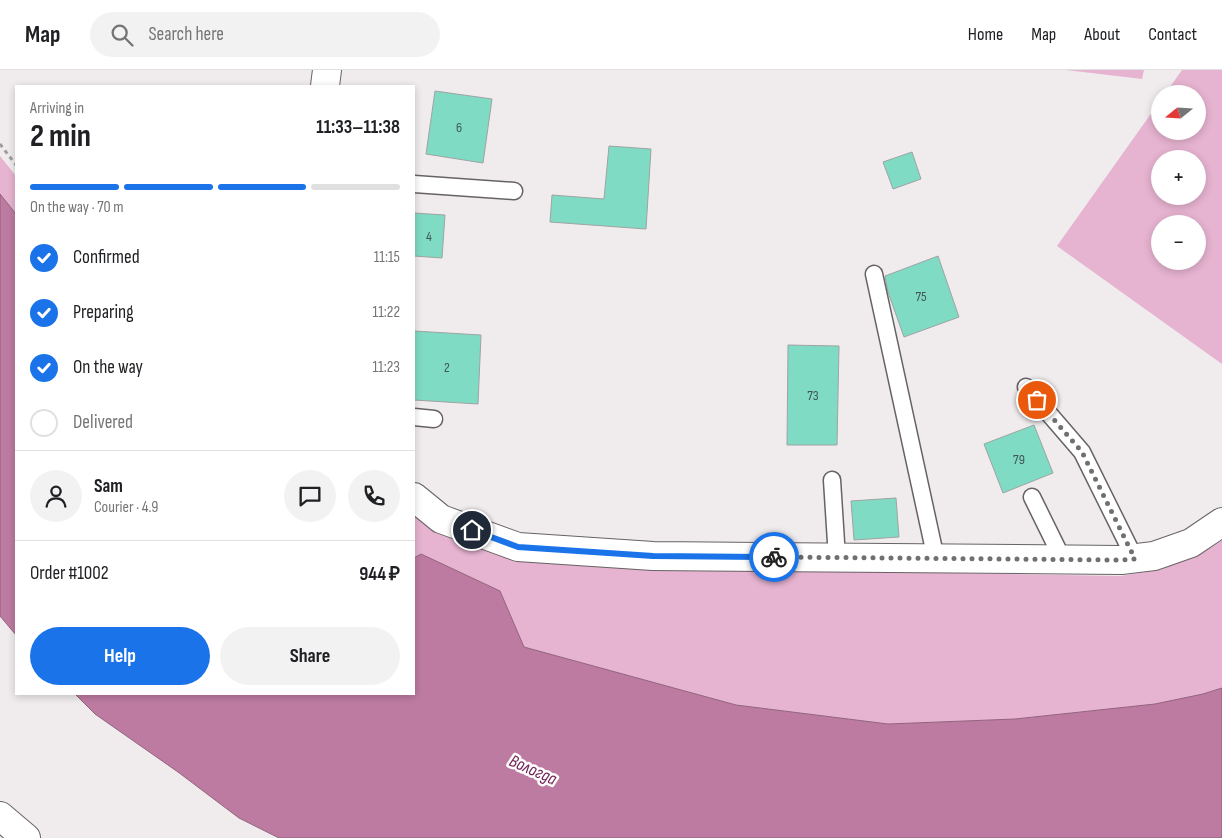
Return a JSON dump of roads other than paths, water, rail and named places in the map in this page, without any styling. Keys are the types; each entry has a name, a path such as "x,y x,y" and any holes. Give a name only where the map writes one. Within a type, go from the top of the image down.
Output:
{"street":[{"path":"326,85 327,70"},
{"path":"415,498 441,519 518,547 653,556 1121,560 1154,556 1191,543 1222,522"}],"lane":[{"path":"415,184 514,191"},
{"path":"874,274 936,559"},
{"path":"1026,387 1082,452 1135,559"},
{"path":"415,417 434,419"},
{"path":"832,480 837,558"},
{"path":"1032,497 1063,560"}],"water":[{"path":"0,194 15,213 15,634 0,616"},
{"name":"Вологда","path":"421,554 500,591 524,647 736,705 888,724 1015,719 1155,704 1222,688 1222,838 279,838 239,818 178,772 95,714 76,695 415,695 415,557"}]}
